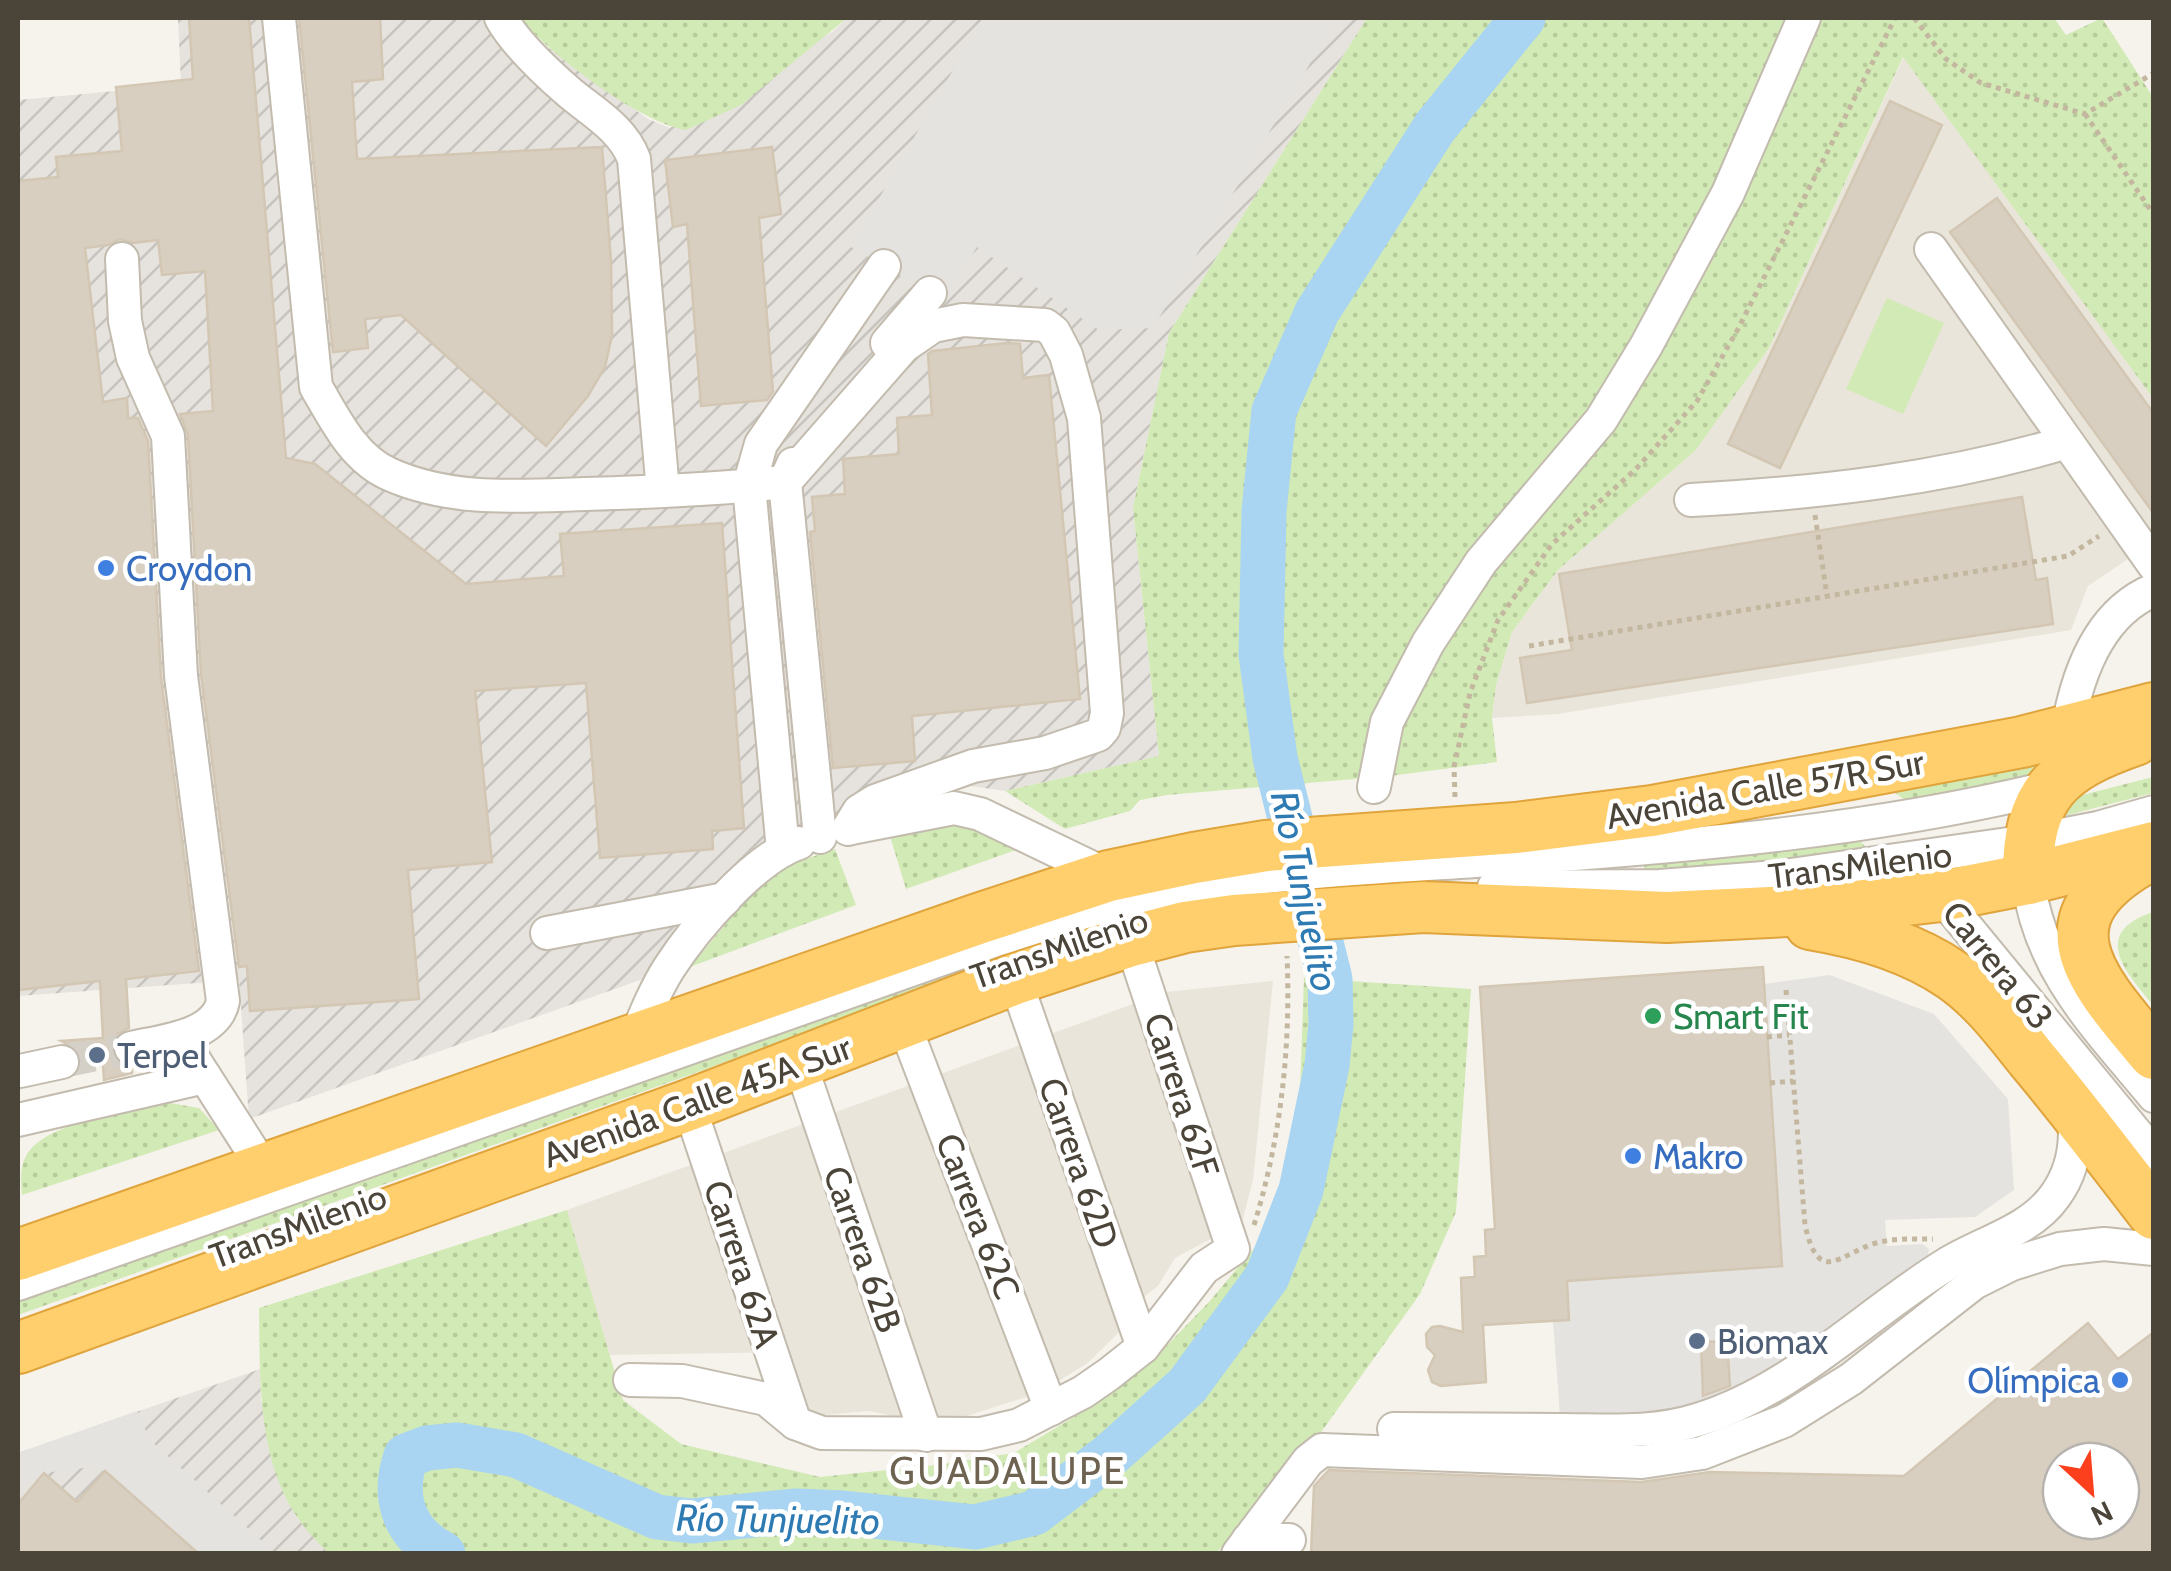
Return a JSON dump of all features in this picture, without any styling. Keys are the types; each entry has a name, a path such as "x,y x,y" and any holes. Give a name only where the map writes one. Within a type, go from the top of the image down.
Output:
{"highway":[{"name":"Avenida Calle 57R Sur","path":"1380,876 1516,828 1840,778 2067,733 2154,708"},
{"path":"2029,860 2034,820 2049,788 2092,756 2154,734"},
{"path":"1750,915 2029,860 2154,850"},
{"path":"2154,850 2106,886 2092,904 2081,939 2093,977 2154,1054"},
{"name":"Avenida Calle 45A Sur","path":"18,1255 978,918 1109,876 1274,899 1380,876"},
{"path":"1380,876 1668,916 1750,915 1834,928 1905,949 1930,961 1976,994 2072,1108 2148,1236"},
{"name":"Avenida Calle 45A Sur","path":"18,1348 690,1106 1015,979 1274,899 1380,876"}],"street":[{"path":"279,18 316,387 362,456 387,474 447,492 498,497 663,492 786,482 904,346 933,326 964,320 1031,322 1054,332 1066,355 1084,418 1107,713 1104,728 1098,735 1045,754 973,766 875,801 834,832"},
{"path":"502,18 520,43 566,89 627,140 634,159 663,492"},
{"path":"1374,787 1388,722 1428,643 1481,562 1610,405 1728,194 1804,18"},
{"path":"1932,249 2154,565"},
{"path":"122,260 125,321 133,358 168,436 181,676 223,1000 221,1013 214,1021 179,1038 131,1048"},
{"path":"783,850 749,486 761,444 884,266"},
{"path":"834,832 786,482 815,424 930,294"},
{"path":"1690,500 1812,493 2012,459 2067,442"},
{"path":"2067,733 2072,702 2097,643 2127,603 2154,590"},
{"name":"TransMilenio","path":"1380,876 1696,846 1879,821 2049,788 2154,759"},
{"name":"Carrera 63","path":"1840,778 2154,1155"},
{"path":"635,1039 670,966 725,899 757,867 783,850 834,832 954,808 980,814 1109,876"},
{"path":"2029,860 2098,828 2154,812"},
{"name":"Carrera 63","path":"2029,860 2034,918 2050,960 2075,999 2154,1096"},
{"name":"TransMilenio","path":"1380,876 1660,886 1777,877 1926,878"},
{"name":"TransMilenio","path":"18,1284 999,939 1101,907 1162,893 1274,899"},
{"path":"547,932 725,899"},
{"name":"TransMilenio","path":"18,1328 730,1070 1092,931 1216,903 1274,899"},
{"name":"Carrera 62F","path":"1130,941 1233,1249"},
{"name":"Carrera 62D","path":"1015,979 1143,1347"},
{"name":"Carrera 62C","path":"904,1024 1051,1410"},
{"path":"179,1038 264,1169"},
{"path":"20,1070 62,1062"},
{"name":"Carrera 62B","path":"800,1063 926,1435"},
{"path":"18,1120 205,1077"},
{"name":"Carrera 62A","path":"690,1106 795,1423"},
{"path":"1394,1429 1639,1431 1696,1421 1746,1401 1792,1374 1945,1265 2038,1215 2066,1178 2076,1131 2072,1108"},
{"path":"1996,1237 2051,1225 2080,1224 2148,1236"},
{"path":"1243,1547 1308,1460 1322,1450 1642,1462 1702,1453 1784,1421 1851,1379 1974,1282 2012,1264 2060,1249 2148,1236"},
{"path":"630,1380 682,1381 766,1399 795,1423 822,1433 980,1434 1018,1425 1083,1392 1143,1347 1204,1268 1233,1249"},
{"path":"1243,1547 1288,1540"}],"path":[{"path":"1455,797 1454,768 1470,693 1498,620 1552,544 1635,470 1697,401 1895,18"},
{"path":"1914,18 1946,59 1981,83 2085,114 2154,215"},
{"path":"2085,114 2154,73"},
{"path":"1812,493 1827,596"},
{"path":"1529,646 2068,556 2123,522"},
{"path":"1233,1249 1252,1231 1275,1146 1289,1004 1274,899"},
{"path":"1786,990 1810,1248 1820,1260 1835,1263 1886,1241 1939,1239"},
{"path":"1767,1037 1789,1036"},
{"path":"1770,1083 1793,1080"}],"shaded area":[{"path":"178,18 520,18 538,40 648,119 670,128 832,32 847,18 1367,18 1169,333 1133,508 1159,756 1005,791 949,783 850,812 762,844 742,861 643,979 249,1119 239,980 18,996 18,100 181,85"},
{"path":"983,18 1016,18 1022,22 1026,18 1337,18 1153,328 1099,330 977,247 943,300 851,247"},
{"path":"1904,56 2153,398 2153,542 2088,586 2071,630 1558,714 1492,718 1496,685 1512,632 1558,570 1695,451 1769,348"},
{"path":"1830,975 1934,1014 2008,1099 2014,1190 1975,1217 1885,1220 1887,1246 1922,1244 1929,1249 1928,1255 1786,1368 1677,1419 1560,1416 1553,1321 1569,1320 1567,1281 1764,984"},
{"path":"1273,981 1253,1180 1242,1222 1175,1258 1158,1286 1140,1300 1117,1334 1089,1362 1062,1379 1026,1397 951,1421 869,1411 812,1416 787,1352 609,1355 567,1210 1166,992"},
{"path":"260,1369 261,1401 296,1516 328,1553 18,1553 18,1453"},
{"path":"137,1411 150,1440 275,1553 191,1553 194,1549 105,1471 91,1467 44,1473 18,1485 18,1453"}],"green space":[{"path":"520,18 847,18 741,105 686,130 645,115 597,85 552,50"},
{"path":"1367,18 2054,18 2066,35 2102,18 2153,97 2153,398 1903,57 1769,348 1695,451 1558,570 1512,632 1496,685 1492,718 1497,762 1390,776 1167,795 1140,800 1130,811 1065,829 1005,791 1159,756 1133,508 1169,333"},
{"path":"1887,298 1944,323 1903,414 1846,389"},
{"path":"2081,750 2038,781 1912,805 1884,785"},
{"path":"2153,777 2153,793 2056,818 2059,801"},
{"path":"941,819 1027,846 906,889 889,833"},
{"path":"1853,834 1869,850 1810,860 1646,874 1642,859"},
{"path":"835,849 856,905 690,967 760,883 786,866"},
{"path":"2154,912 2153,1005 2124,966 2118,941 2134,921"},
{"path":"1005,948 1008,955 709,1068 18,1315 18,1296"},
{"path":"1304,978 1471,989 1456,1212 1420,1294 1309,1449 1216,1553 328,1553 301,1523 285,1495 268,1444 264,1417 259,1308 567,1210 623,1400 681,1444 820,1477 1014,1453 1145,1368 1256,1246 1282,1178 1300,1092"},
{"path":"170,1103 199,1108 219,1130 22,1195 24,1160 42,1140 75,1124"}],"building":[{"path":"189,18 249,18 286,458 315,464 466,584 564,576 560,534 722,523 744,828 712,831 713,849 600,858 586,683 475,691 492,862 408,870 419,999 250,1011 247,966 239,967 201,674 188,435 180,414 213,411 205,271 162,275 158,240 133,243 120,239 85,248 103,402 127,398 128,418 138,418 148,441 161,678 199,971 126,979 129,1028 117,1034 111,1051 117,1062 132,1068 132,1073 104,1080 103,1065 81,1066 77,1049 61,1041 103,1038 100,981 18,990 18,181 58,177 56,157 122,151 116,87 193,79"},
{"path":"299,18 380,18 383,79 352,82 357,159 602,147 612,335 605,367 588,396 546,446 401,315 365,319 368,348 333,352"},
{"path":"1890,101 1942,125 1780,468 1728,444"},
{"path":"772,147 781,214 759,218 773,392 767,400 701,406 687,224 673,227 665,160"},
{"path":"1997,198 2154,414 2154,514 1950,232"},
{"path":"1020,344 1023,378 1049,375 1080,699 912,716 915,761 833,768 810,532 815,531 812,497 845,494 843,459 899,454 897,418 932,415 928,354"},
{"path":"2022,497 2036,580 2047,578 2053,624 1527,703 1520,658 1572,650 1559,574"},
{"name":"Makro","path":"1763,967 1782,1266 1567,1281 1569,1320 1483,1325 1486,1382 1441,1386 1432,1382 1428,1370 1435,1355 1427,1347 1426,1334 1432,1327 1440,1326 1463,1332 1461,1278 1475,1277 1474,1257 1486,1256 1485,1230 1495,1229 1480,987"},
{"path":"2088,1323 2118,1359 2154,1332 2154,1554 1311,1554 1314,1486 1329,1470 1641,1482 1710,1472 1904,1476"},
{"path":"1727,1341 1730,1386 1703,1396 1701,1342"},
{"path":"105,1471 199,1554 18,1554 18,1504 44,1473 77,1502"}],"waterway":[{"name":"Río Tunjuelito","path":"443,1554 410,1525 400,1486 406,1456 427,1448 457,1445 516,1455 657,1517 692,1521 797,1511 975,1527 1034,1513 1109,1456 1187,1386 1267,1277 1301,1190 1327,1065 1331,1024 1330,979 1275,758 1261,654 1264,511 1274,411 1317,312 1435,127 1523,18"}],"tunnel":[{"path":"62,1062 131,1048"}],"place":[{"name":"Croydon","path":"106,568"},
{"name":"Smart Fit","path":"1653,1016"},
{"name":"Terpel","path":"97,1055"},
{"name":"Makro","path":"1633,1156"},
{"name":"Biomax","path":"1697,1341"},
{"name":"Olímpica","path":"2120,1380"}],"district":[{"name":"GUADALUPE","path":"1008,1470"}]}
